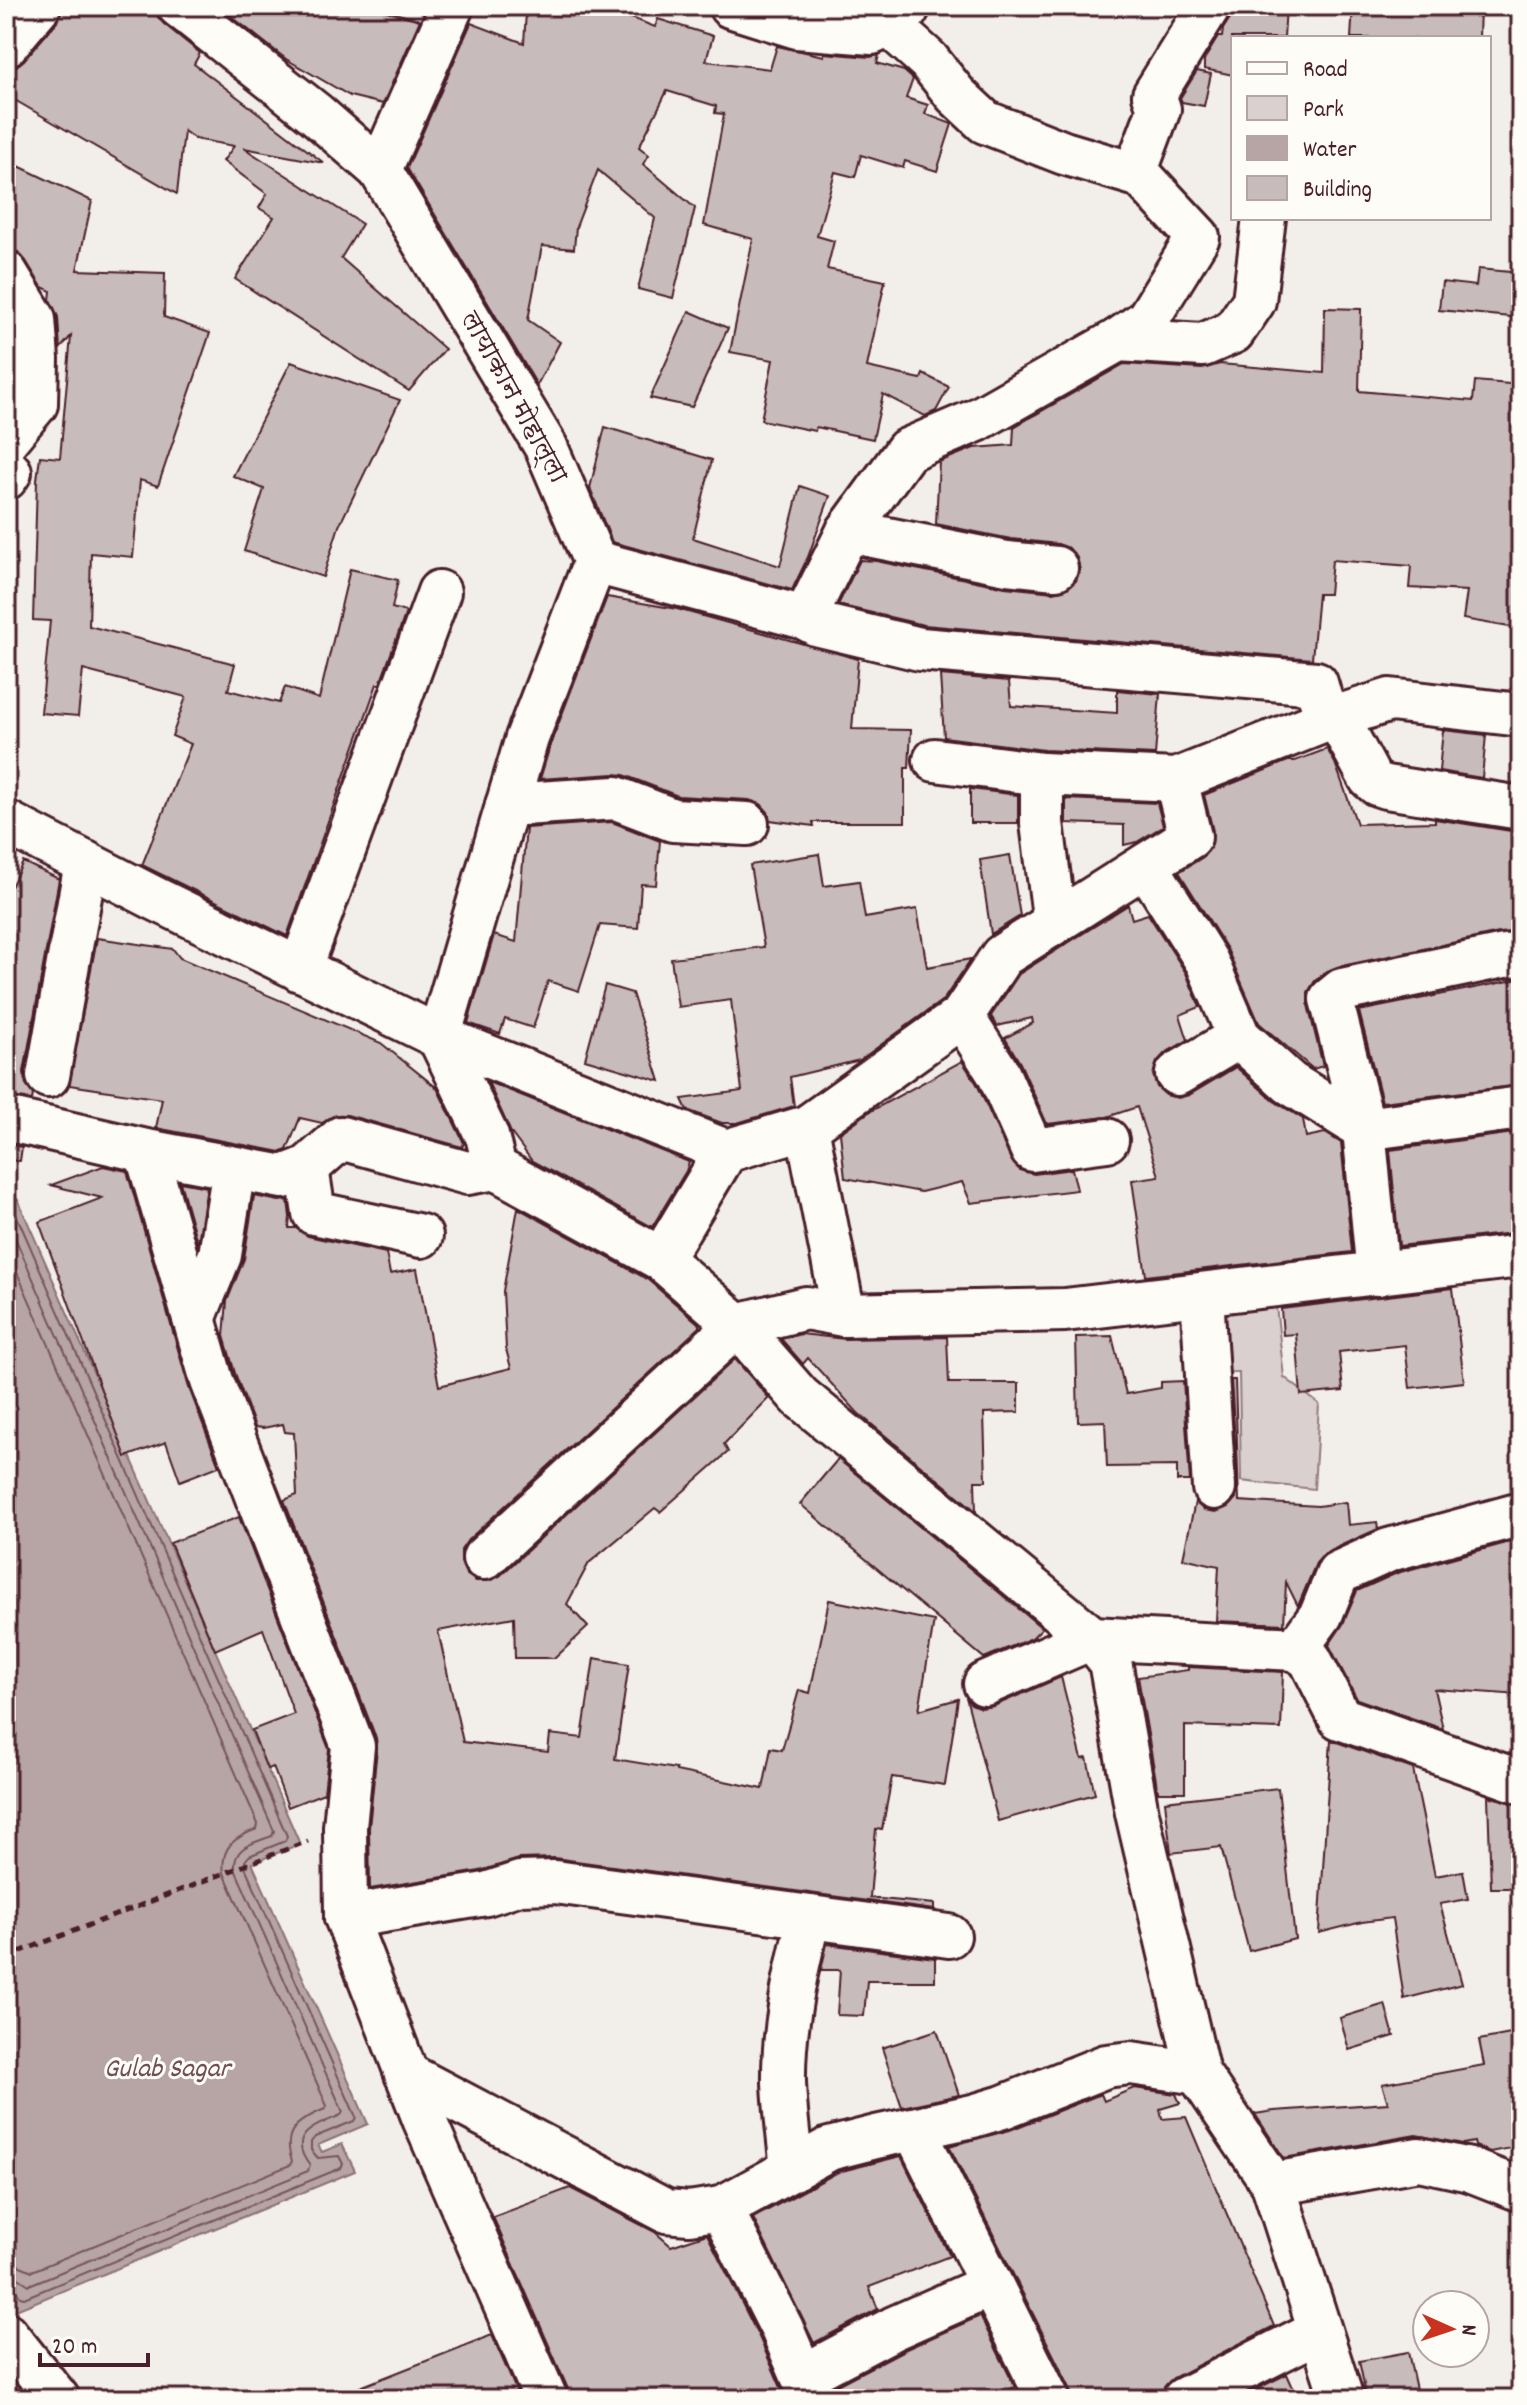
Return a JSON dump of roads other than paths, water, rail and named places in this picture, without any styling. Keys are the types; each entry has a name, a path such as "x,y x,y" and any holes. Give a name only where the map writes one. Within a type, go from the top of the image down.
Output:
{"street":[{"path":"6,45 39,6"},
{"name":"लायाकान मोहाल्ला","path":"179,6 316,114 380,170 546,447 595,562"},
{"path":"380,170 452,6"},
{"path":"730,6 797,27 872,33 899,16 956,95 985,122 1064,153 1141,176"},
{"path":"805,618 848,531 907,450 977,420 1118,340 1147,320 1198,237 1141,176 1138,165 1159,109 1154,95 1209,6"},
{"path":"1118,340 1203,345 1233,332 1254,301 1264,220"},
{"path":"6,273 34,319 37,359 36,404 6,440"},
{"path":"6,468 10,472 6,478"},
{"path":"848,531 1007,563 1056,568"},
{"path":"495,1168 487,1136 439,1037 527,738 595,562 805,618 816,624 920,649 1316,683 1332,719 1363,768 1377,784 1521,808"},
{"path":"300,970 439,592"},
{"path":"935,760 1042,774 1176,780 1332,719 1390,700 1521,715"},
{"path":"1042,774 1042,823 1053,909 1058,921"},
{"path":"6,822 439,1037 726,1151 807,1127 962,1016 1002,956 1190,837 1176,780"},
{"path":"507,805 616,798 673,820 747,824"},
{"path":"48,1076 86,863"},
{"path":"1146,865 1207,962 1239,1037 1290,1083 1364,1129 1521,1108"},
{"path":"1378,1274 1364,1129 1331,999 1342,990 1521,955"},
{"path":"962,1016 998,1073 1032,1150 1107,1140"},
{"path":"1177,1074 1239,1037"},
{"path":"6,1119 146,1151 283,1177 307,1168 341,1138 467,1173 495,1168 661,1259 737,1325 800,1397 1092,1638 1110,1661 1137,1813 1198,2073 1273,2184 1342,2399"},
{"path":"807,1127 844,1315"},
{"path":"146,1151 212,1381 353,1746 345,1827 346,1917 430,2133 546,2399"},
{"path":"661,1259 726,1151"},
{"path":"194,1319 220,1255 234,1168"},
{"path":"307,1168 314,1213 421,1236"},
{"path":"484,1558 737,1325 806,1308 844,1315 1065,1310 1521,1256"},
{"path":"1202,1295 1214,1488"},
{"path":"1296,1649 1321,1615 1338,1573 1389,1550 1521,1514"},
{"path":"985,1684 1092,1638 1296,1649 1310,1659 1340,1718 1521,1782"},
{"path":"346,1917 486,1894 520,1883 546,1882 949,1936"},
{"path":"792,2169 784,2082 786,2046 791,1992 809,1917"},
{"path":"406,2074 666,2211 689,2213 721,2208 829,2149 973,2116 1106,2066 1131,2063 1198,2073"},
{"path":"914,2129 1048,2399"},
{"path":"1273,2184 1419,2159 1470,2170 1521,2190"},
{"path":"721,2208 782,2329 807,2388 894,2328 991,2285"},
{"path":"1184,2399 1318,2331"},
{"path":"6,2334 58,2399"}],"water":[{"path":"6,607 13,607 8,681 6,681"},
{"name":"Gulab Sagar","path":"6,1187 18,1200 300,1844 252,1863 368,2124 318,2145 322,2152 342,2144 355,2171 16,2310 6,2285"}]}
